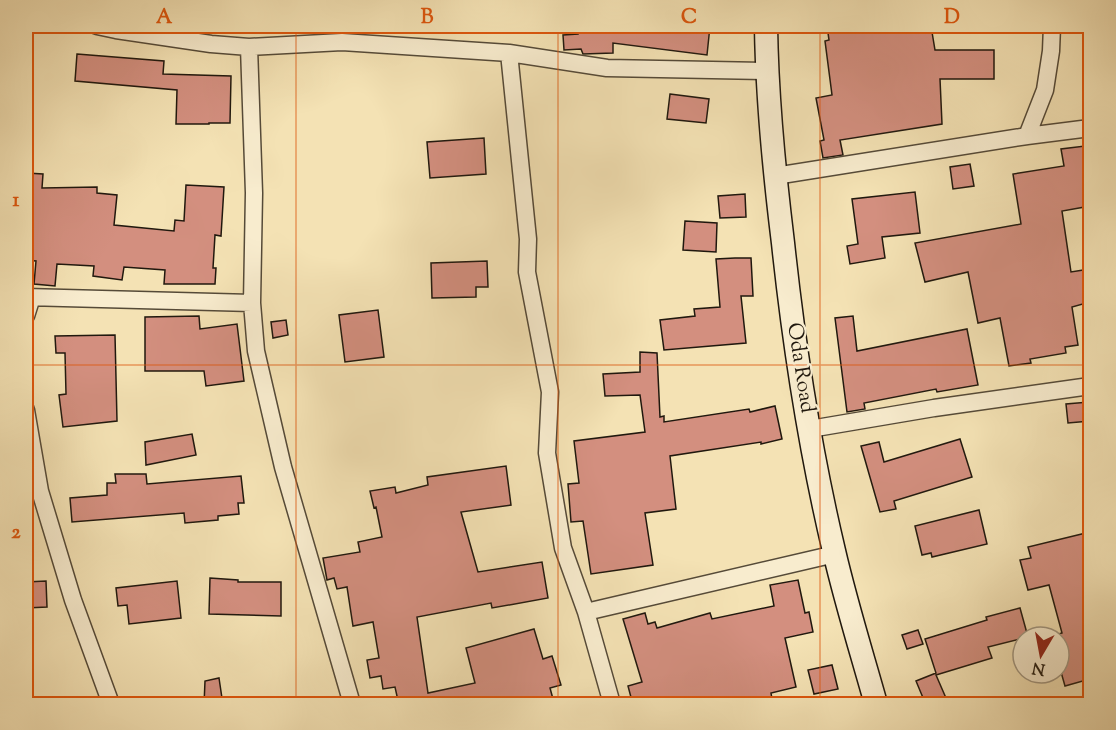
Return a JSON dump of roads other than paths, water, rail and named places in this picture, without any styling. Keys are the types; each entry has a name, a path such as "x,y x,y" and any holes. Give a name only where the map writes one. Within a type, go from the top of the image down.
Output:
{"street":[{"path":"97,26 211,44 249,47 342,42 509,53 607,68 767,71"},
{"name":"Oda Road","path":"766,26 775,176 790,312 835,554 876,705"},
{"path":"1027,136 1045,90 1052,26"},
{"path":"249,47 254,193 252,303 256,351 283,467 352,705"},
{"path":"509,53 528,239 527,273 549,392 548,453 562,548 586,612 612,705"},
{"path":"775,176 1090,128"},
{"path":"26,316 29,297 252,303"},
{"path":"810,429 934,408 1090,386"},
{"path":"26,410 40,491 74,600 111,705"},
{"path":"586,612 835,554"}]}
